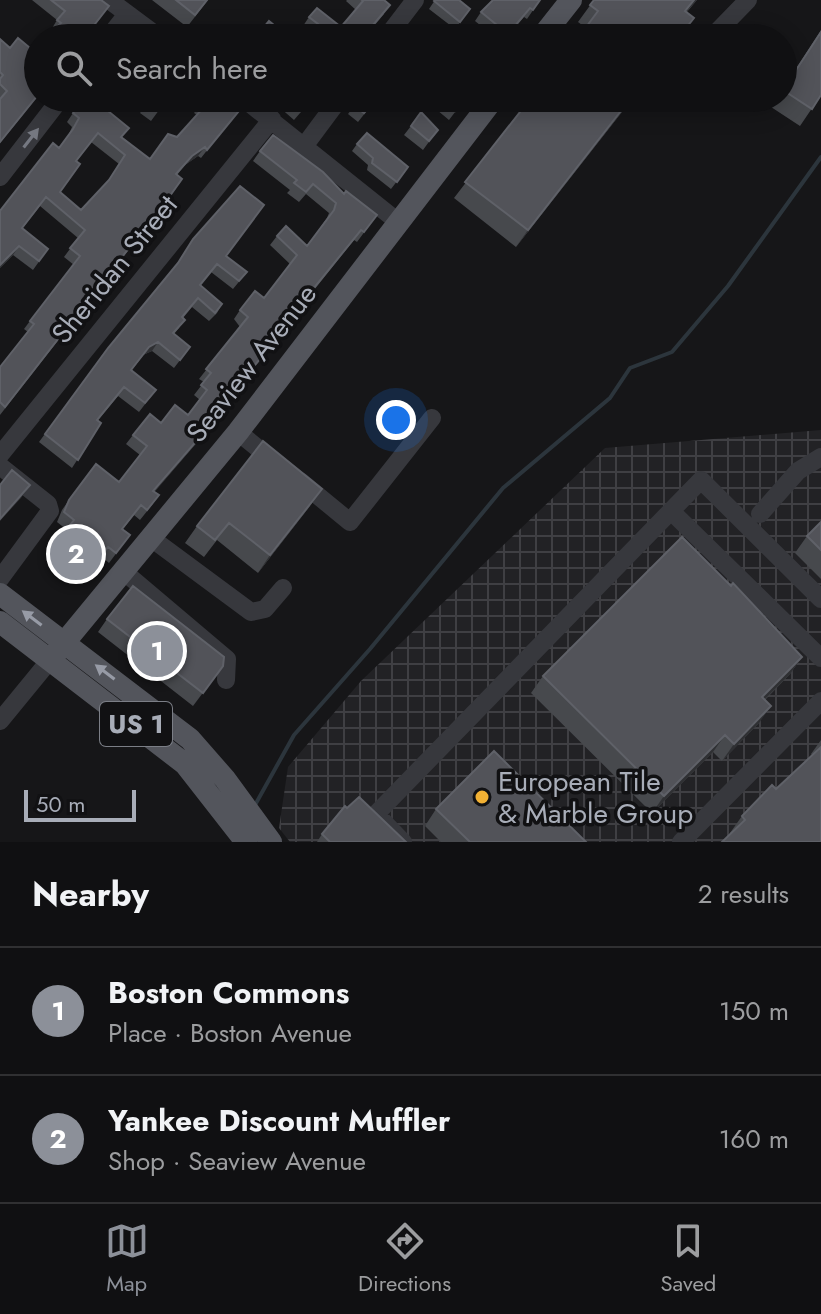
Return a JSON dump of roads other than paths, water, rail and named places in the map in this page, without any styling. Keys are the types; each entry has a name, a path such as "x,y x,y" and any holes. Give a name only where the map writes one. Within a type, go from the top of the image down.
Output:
{"main road":[{"path":"552,24 571,0"},
{"name":"Seaview Avenue","path":"50,660 238,432 483,112"},
{"name":"US 1","path":"0,594 170,721 220,788 248,833 271,842"},
{"name":"US 1","path":"0,622 220,788"}],"street":[{"path":"109,0 141,24"},
{"path":"397,24 415,0"},
{"path":"725,24 748,0"},
{"path":"119,24 127,14"},
{"path":"0,177 50,112"},
{"path":"262,112 397,221"},
{"path":"305,145 330,112"},
{"name":"Sheridan Street","path":"0,455 272,119"},
{"path":"238,432 350,522 432,418"},
{"path":"760,514 798,471 821,457"},
{"path":"0,466 48,504 50,511 0,579"},
{"path":"403,842 376,814 701,480 821,599"},
{"path":"671,511 821,658"},
{"path":"151,538 251,612 265,609 283,588"},
{"path":"123,571 227,659 226,680"},
{"path":"0,721 50,660"},
{"path":"681,842 821,701"}],"waterway":[{"path":"255,805 294,735 370,649 503,488 610,398 630,368 672,352 728,286 821,157"}],"place":[{"name":"Yankee Discount Muffler","path":"76,554"},
{"name":"Boston Commons","path":"157,651"},
{"name":"European Tile & Marble Group","path":"482,797"}]}
